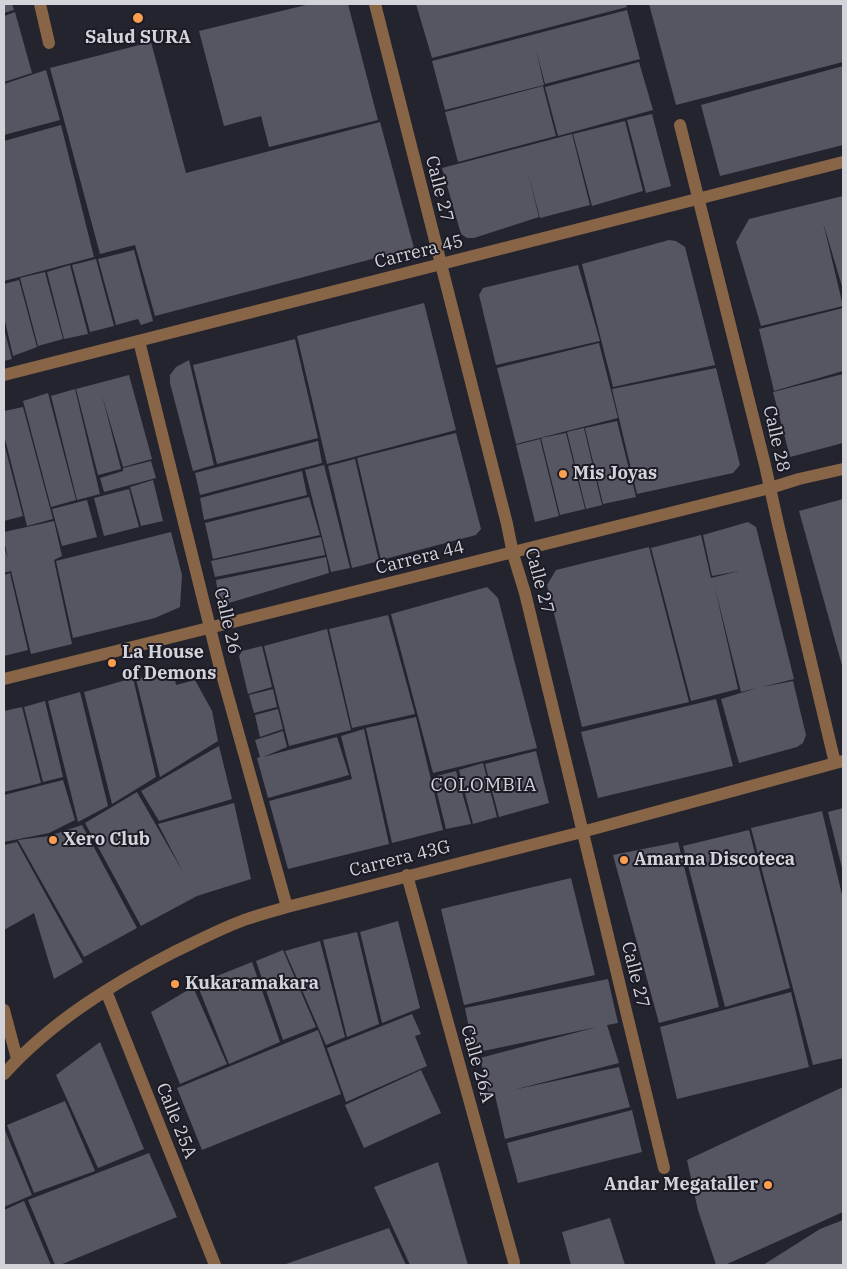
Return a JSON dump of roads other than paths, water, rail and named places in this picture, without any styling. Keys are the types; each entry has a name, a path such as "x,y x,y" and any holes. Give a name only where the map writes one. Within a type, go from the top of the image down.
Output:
{"street":[{"path":"40,4 49,43"},
{"name":"Calle 27","path":"375,4 513,554 526,593 664,1168"},
{"name":"Calle 28","path":"680,125 839,762"},
{"name":"Carrera 45","path":"4,375 843,162"},
{"name":"Calle 26","path":"138,341 219,664 288,906"},
{"name":"Carrera 44","path":"4,679 513,554 843,469"},
{"name":"Carrera 43G","path":"4,1074 17,1059 48,1032 106,990 200,939 243,921 288,906 582,832 839,762"},
{"name":"Calle 26A","path":"407,875 514,1262"},
{"name":"Calle 25A","path":"106,990 214,1265"},
{"path":"4,1010 17,1059"}],"place":[{"name":"Salud SURA","path":"138,18"},
{"name":"Mis Joyas","path":"563,474"},
{"name":"La House of Demons","path":"112,663"},
{"name":"Xero Club","path":"53,840"},
{"name":"Amarna Discoteca","path":"624,860"},
{"name":"Kukaramakara","path":"175,984"},
{"name":"Andar Megataller","path":"768,1185"}],"district":[{"name":"COLOMBIA","path":"484,786"}]}
